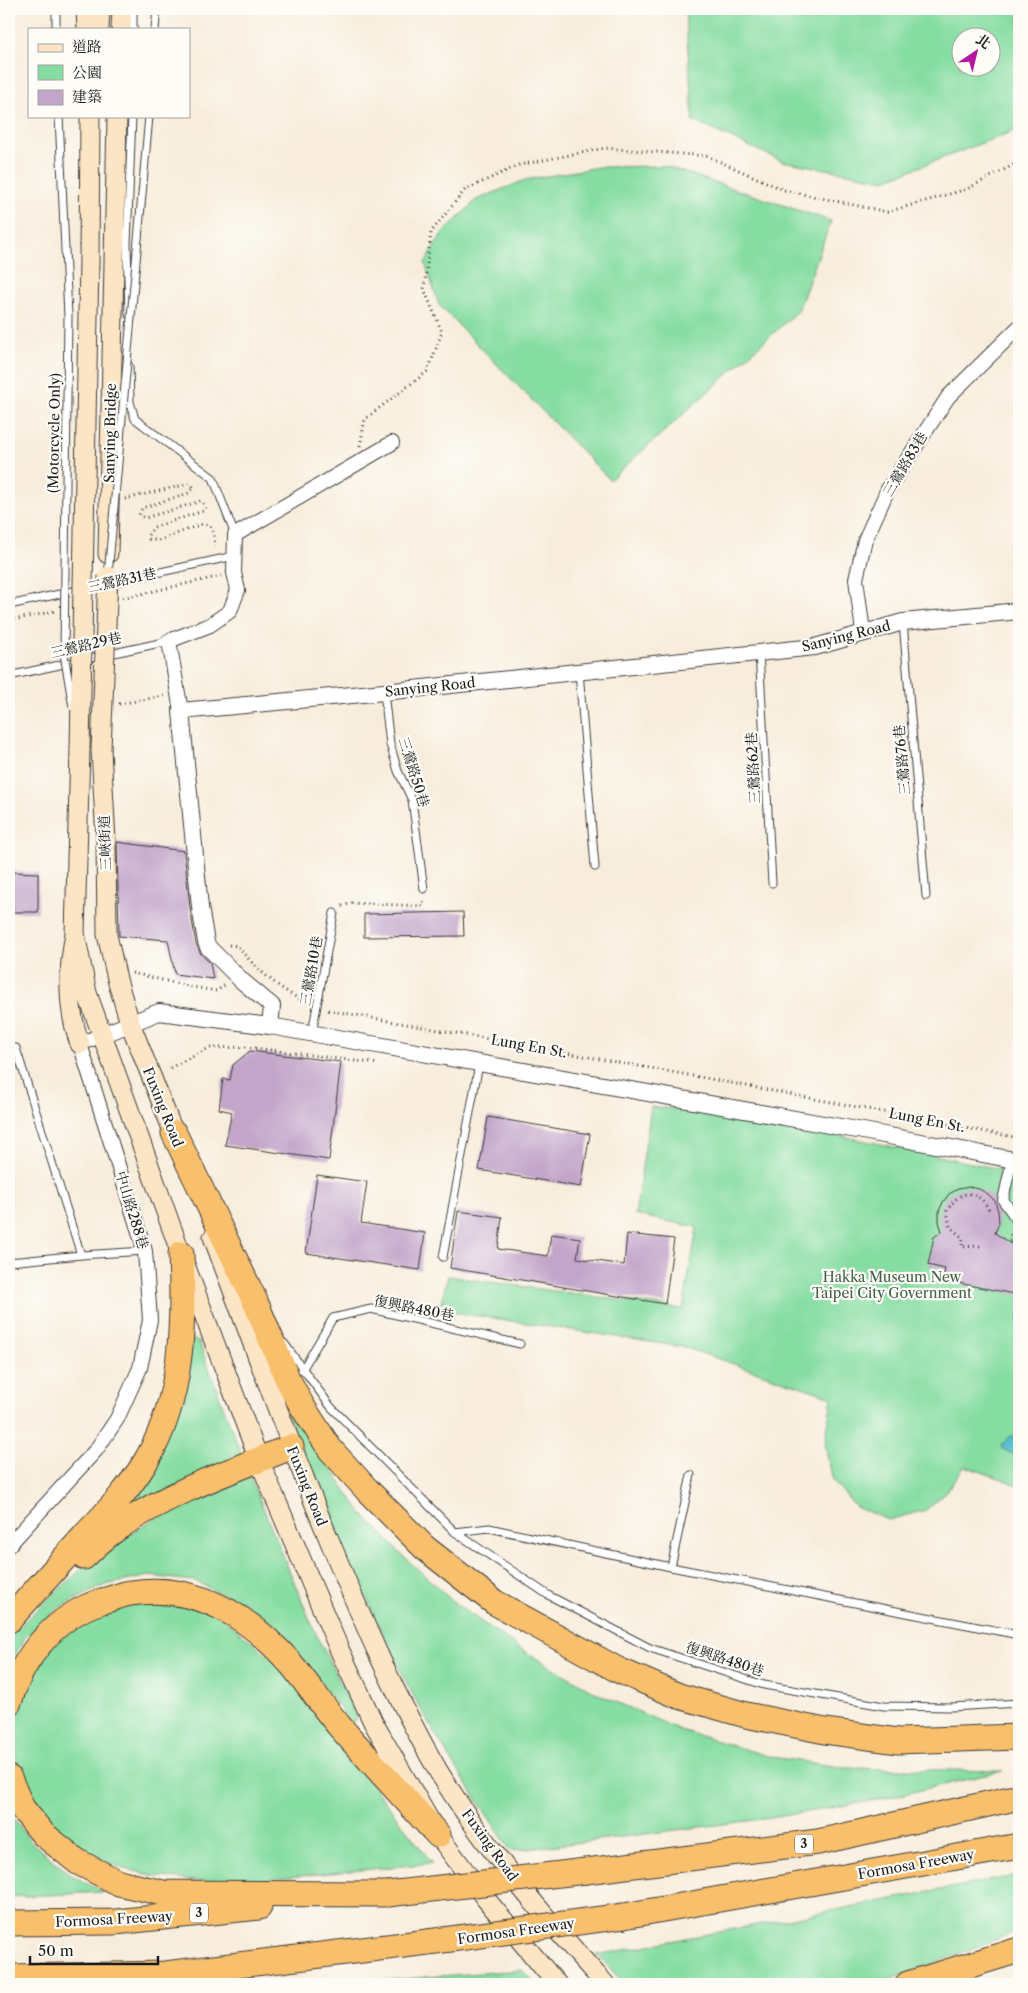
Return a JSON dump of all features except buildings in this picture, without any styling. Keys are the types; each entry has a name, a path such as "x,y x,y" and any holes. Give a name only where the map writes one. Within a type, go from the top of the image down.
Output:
{"highway":[{"path":"174,1133 255,1301 287,1378 302,1406 330,1449 368,1492 425,1548 494,1602 618,1670 678,1696 746,1715 825,1731 898,1741 1019,1737"},
{"path":"9,1620 127,1490 146,1461 162,1429 171,1398 182,1334 182,1254"},
{"path":"9,1626 82,1558 116,1530 150,1508 192,1486 291,1448"},
{"path":"9,1702 16,1679 33,1649 59,1625 90,1605 131,1593 174,1591 219,1604 261,1633 292,1665 340,1727 438,1835"},
{"path":"9,1778 22,1808 43,1834 78,1862 119,1883 163,1892 388,1894"},
{"name":"Formosa Freeway","path":"9,1923 115,1922 388,1894 586,1871 818,1842 1019,1797"},
{"name":"Formosa Freeway","path":"9,1977 165,1974 428,1942 624,1916 1019,1846"},
{"path":"908,1984 1016,1951"},
{"path":"944,1984 1016,1951"}],"main road":[{"path":"86,9 87,28"},
{"path":"99,28 100,9"},
{"path":"110,9 110,28"},
{"path":"121,28 122,9"},
{"name":"Sanying Bridge","path":"80,749 91,118"},
{"name":"Sanying Bridge","path":"101,750 108,576 116,118"},
{"name":"三峽街道","path":"75,934 80,749"},
{"name":"三峽街道","path":"101,750 106,840 107,936"},
{"path":"75,934 87,993 182,1254 259,1460 340,1651 373,1722 438,1835 485,1898 557,1984"},
{"path":"75,934 70,961 70,978 74,1024 80,1044"},
{"name":"Fuxing Road","path":"107,936 130,1023 174,1133 291,1448 370,1638 438,1768 474,1826 523,1890 605,1984"}],"street":[{"name":"三鶯路83巷","path":"863,632 856,579 865,540 888,489 948,396 1019,327"},
{"path":"270,1026 272,1006 228,967 208,947 206,942 200,907 181,711 169,641 210,625 230,611 238,590 234,573 235,534 392,443"},
{"name":"Sanying Road","path":"181,711 384,692 815,646 903,622 1019,611"},
{"name":"Lung En St.","path":"102,1035 159,1012 270,1026 854,1130 1016,1161"},
{"path":"80,1044 102,1035"},
{"name":"中山路288巷","path":"9,1545 96,1450 117,1419 140,1368 150,1320 145,1251 80,1044"},
{"path":"1016,1161 1003,1200 1018,1221"}],"lane":[{"path":"56,9 56,28"},
{"path":"133,9 133,28"},
{"path":"156,28 157,9"},
{"name":"(Motorcycle Only)","path":"59,118 68,316 64,654 80,749"},
{"path":"132,118 128,244 130,402 135,419 213,478 235,534"},
{"path":"108,576 149,118"},
{"name":"三鶯路31巷","path":"9,605 234,556"},
{"name":"三鶯路76巷","path":"903,622 926,896"},
{"name":"三鶯路29巷","path":"9,676 169,641"},
{"name":"三鶯路62巷","path":"759,652 772,883"},
{"path":"579,671 595,867"},
{"name":"三鶯路50巷","path":"384,692 390,744 398,771 412,800 424,889"},
{"name":"三鶯路10巷","path":"312,1034 334,913"},
{"path":"9,1048 16,1048 81,1255"},
{"path":"443,1257 479,1064"},
{"path":"9,1262 145,1251"},
{"name":"復興路480巷","path":"255,1301 302,1370 331,1407 455,1532 548,1596 650,1648 764,1685 884,1706 951,1707 1019,1703"},
{"name":"復興路480巷","path":"302,1370 333,1318 371,1310 520,1344"},
{"path":"672,1567 691,1475"},
{"path":"455,1532 489,1528 672,1567 1019,1635"}],"path":[{"path":"356,464 365,419 428,372 442,332 424,289 431,232 466,190 519,165 605,148 707,156 784,190 887,212 967,189 1019,162"},
{"path":"122,500 188,484 192,485 194,488 189,493 142,508 139,515 145,518 197,501 205,503 206,507 203,512 154,527 148,535 149,539 158,541 202,524 211,527 214,532"},
{"path":"113,705 178,694"},
{"path":"334,913 342,906 352,903 424,906 424,889"},
{"name":"Lung En St.","path":"206,942 238,946 248,960 278,985 317,1008 705,1078 1019,1138"},
{"path":"132,973 217,991 227,984 230,976 228,967"},
{"path":"980,1246 962,1246 963,1238 950,1227 947,1212 957,1197 968,1194 976,1195 983,1200 991,1213"},
{"path":"1018,1221 1008,1242 1019,1246"}],"green space":[{"path":"685,9 1019,9 1019,129 885,180 782,161 693,121"},
{"path":"665,166 831,221 798,311 610,480 439,305 425,263 441,235 476,200 525,180 598,167"},
{"name":"Hakka Museum New Taipei City Government","path":"651,1107 712,1112 794,1126 1019,1173 1019,1486 964,1466 948,1490 926,1510 888,1520 856,1507 833,1481 825,1444 832,1397 683,1347 439,1310 448,1276 683,1309 697,1227 635,1215"},
{"path":"193,1339 199,1342 242,1457 107,1523"},
{"path":"276,1388 360,1511 402,1555 457,1605 522,1650 598,1694 680,1730 771,1757 847,1768 1003,1771 878,1800 771,1818 511,1851 468,1787 403,1676 353,1569"},
{"path":"249,1474 314,1630 357,1720 350,1722 306,1662 273,1624 234,1599 194,1581 149,1576 105,1585 60,1607 25,1637 9,1666 9,1637 97,1555 177,1504"},
{"path":"149,1600 186,1604 219,1615 278,1663 432,1863 239,1882 194,1881 156,1876 121,1868 86,1852 57,1830 34,1803 20,1776 14,1749 14,1720 21,1695 34,1666 77,1621"},
{"path":"9,1812 31,1842 71,1875 104,1892 9,1897"},
{"path":"1019,1875 1019,1931 879,1984 625,1984 597,1955"},
{"path":"522,1970 535,1984 330,1984"}],"water":[{"path":"1011,1436 1017,1437 1019,1457 1001,1448 1003,1443"}]}
